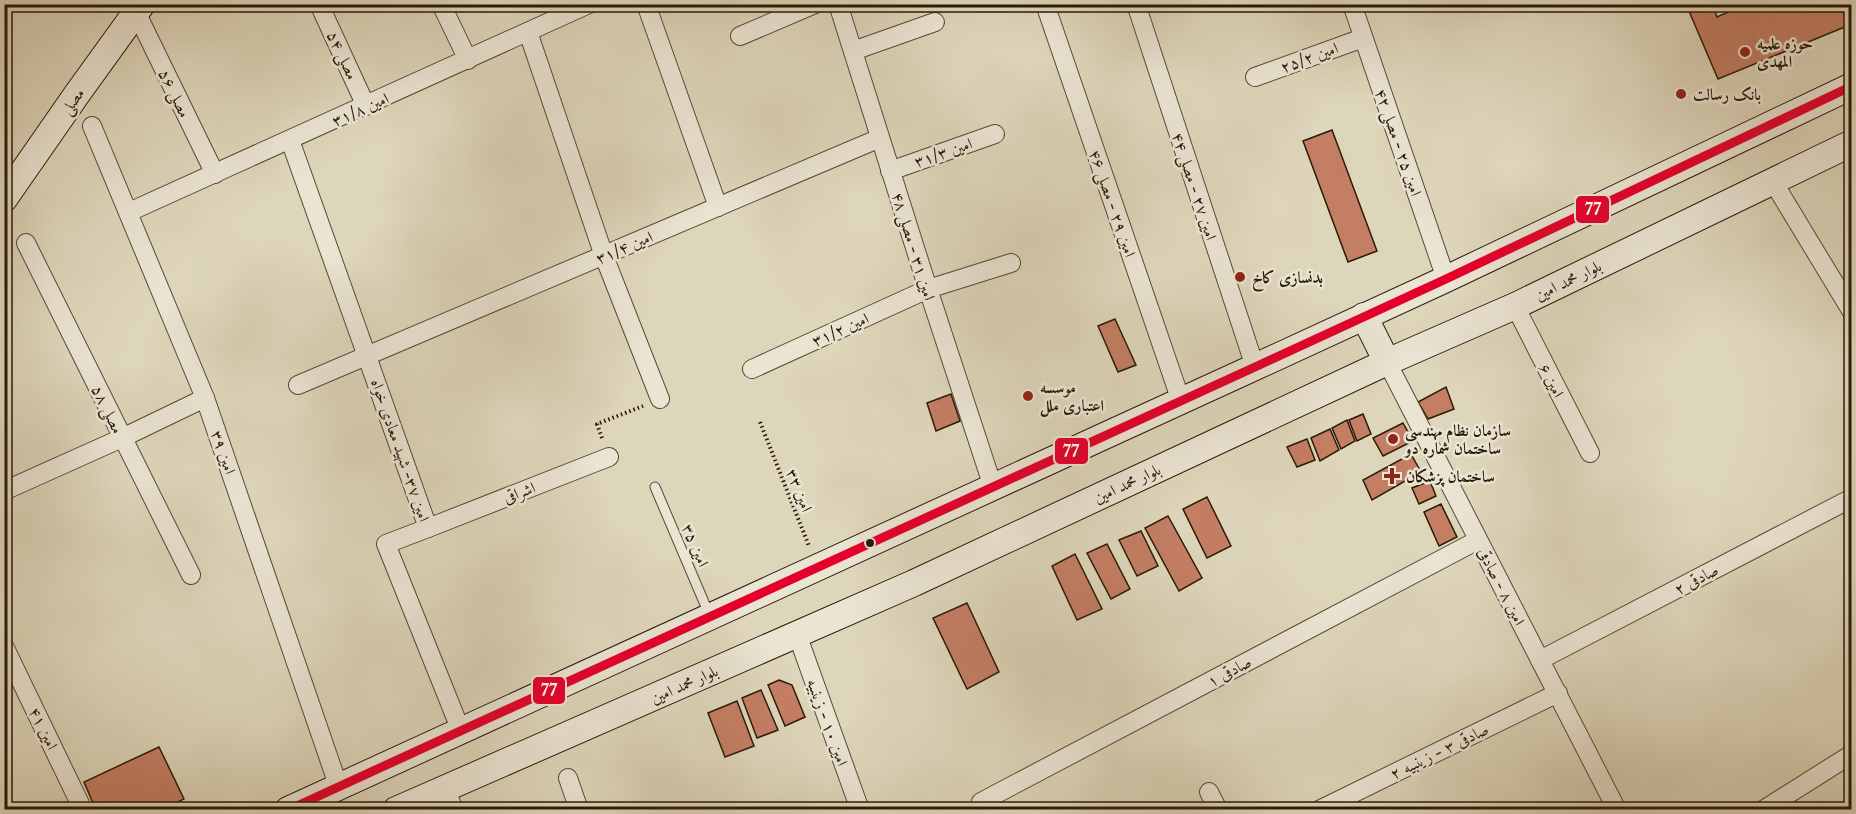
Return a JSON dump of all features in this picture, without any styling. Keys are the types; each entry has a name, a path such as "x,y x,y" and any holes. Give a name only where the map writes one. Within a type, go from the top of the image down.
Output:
{"main road":[{"name":"مصلی","path":"4,199 139,8"},
{"path":"288,810 338,785 461,731 1446,279 1851,86"},
{"name":"بلوار محمد امین","path":"396,810 450,799 797,634 914,583 1387,362 1515,306 1851,143"},
{"path":"1364,316 1387,362"}],"street":[{"name":"مصلی ۵۴","path":"319,4 366,106"},
{"path":"441,4 468,60"},
{"name":"امین ۳۱/۸","path":"129,212 590,4"},
{"path":"645,4 718,207"},
{"path":"740,36 815,4"},
{"name":"امین ۳۱ - مصلی ۴۸","path":"838,4 993,487"},
{"name":"امین ۲۹ - مصلی ۴۶","path":"1045,4 1181,401"},
{"name":"امین ۲۷ - مصلی ۴۴","path":"1136,4 1255,367"},
{"name":"امین ۲۵ - مصلی ۴۲","path":"1352,4 1446,279"},
{"name":"مصلی ۵۶","path":"139,8 215,174"},
{"path":"853,51 935,22"},
{"path":"528,32 604,256 660,399"},
{"name":"امین ۲۵/۲","path":"1255,76 1363,38"},
{"name":"امین ۳۹","path":"92,126 205,398 338,785"},
{"name":"امین ۳۱/۳","path":"890,171 995,134"},
{"name":"امین ۳۱/۴","path":"298,385 880,138"},
{"name":"امین ۳۷- شهید معادی خواه","path":"290,140 428,528 386,544 461,731"},
{"path":"1772,180 1851,312"},
{"name":"مصلی ۵۸","path":"26,243 191,575"},
{"name":"امین ۳۱/۲","path":"752,369 928,289 1011,263"},
{"name":"امین ۶","path":"1515,306 1590,453"},
{"name":"امین ۸ - صادقی","path":"1387,362 1617,810"},
{"path":"4,491 123,438 205,398"},
{"name":"اشراقی","path":"428,528 609,457"},
{"name":"صادقی ۲","path":"1540,660 1851,498"},
{"name":"صادقی ۱","path":"981,802 1478,540"},
{"name":"امین ۱۰ - زینبیه","path":"797,634 860,810"},
{"name":"امین ۴۱","path":"4,646 84,810"},
{"name":"صادقی ۳ - زینبیه ۲","path":"1319,810 1558,693"},
{"path":"1763,810 1851,754"},
{"path":"568,778 579,810"},
{"path":"1209,792 1218,810"}],"lane":[{"name":"امین ۳۵","path":"655,487 710,616"}],"path":[{"path":"609,457 597,424 660,399"},
{"name":"امین ۳۳","path":"760,422 817,566"}],"building":[{"name":"حوزه علمیه المهدی","path":"1686,4 1712,4 1717,17 1746,4 1852,4 1852,24 1718,79"},
{"path":"1332,130 1377,251 1348,262 1303,141"},
{"path":"1115,319 1136,365 1118,372 1098,326"},
{"path":"1446,387 1454,409 1428,419 1418,402"},
{"path":"951,394 960,421 936,431 927,403"},
{"path":"1363,414 1371,434 1357,441 1349,420"},
{"path":"1347,420 1355,441 1341,449 1332,428"},
{"name":"سازمان نظام مهندسی ساختمان شماره دو","path":"1403,423 1413,441 1383,456 1373,438"},
{"path":"1330,429 1339,450 1320,461 1311,438"},
{"path":"1307,439 1315,460 1297,467 1287,447"},
{"name":"ساختمان پزشکان","path":"1411,454 1421,472 1372,500 1363,480"},
{"path":"1430,481 1436,496 1419,504 1412,488"},
{"path":"1207,497 1231,546 1207,558 1183,509"},
{"path":"1441,504 1457,537 1439,546 1424,512"},
{"path":"1168,516 1202,578 1179,591 1145,528"},
{"path":"1141,531 1158,566 1137,576 1119,540"},
{"path":"1107,544 1130,589 1111,599 1087,553"},
{"path":"1075,554 1102,609 1077,620 1052,566"},
{"path":"967,603 999,672 967,689 933,618"},
{"path":"779,680 792,685 805,717 785,726 768,685"},
{"path":"761,690 778,730 757,738 742,698"},
{"path":"737,701 754,746 725,757 708,713"},
{"path":"159,747 184,799 161,810 96,810 84,782"}],"transit line":[{"name":"77","path":"288,810 1446,279 1852,86"}],"place":[{"name":"حوزه علمیه المهدی","path":"1745,52"},
{"name":"بانک رسالت","path":"1681,94"},
{"name":"بدنسازی کاخ","path":"1240,277"},
{"name":"موسسه اعتباری ملل","path":"1028,396"},
{"name":"سازمان نظام مهندسی ساختمان شماره دو","path":"1393,439"},
{"name":"ساختمان پزشکان","path":"1392,476"}]}
